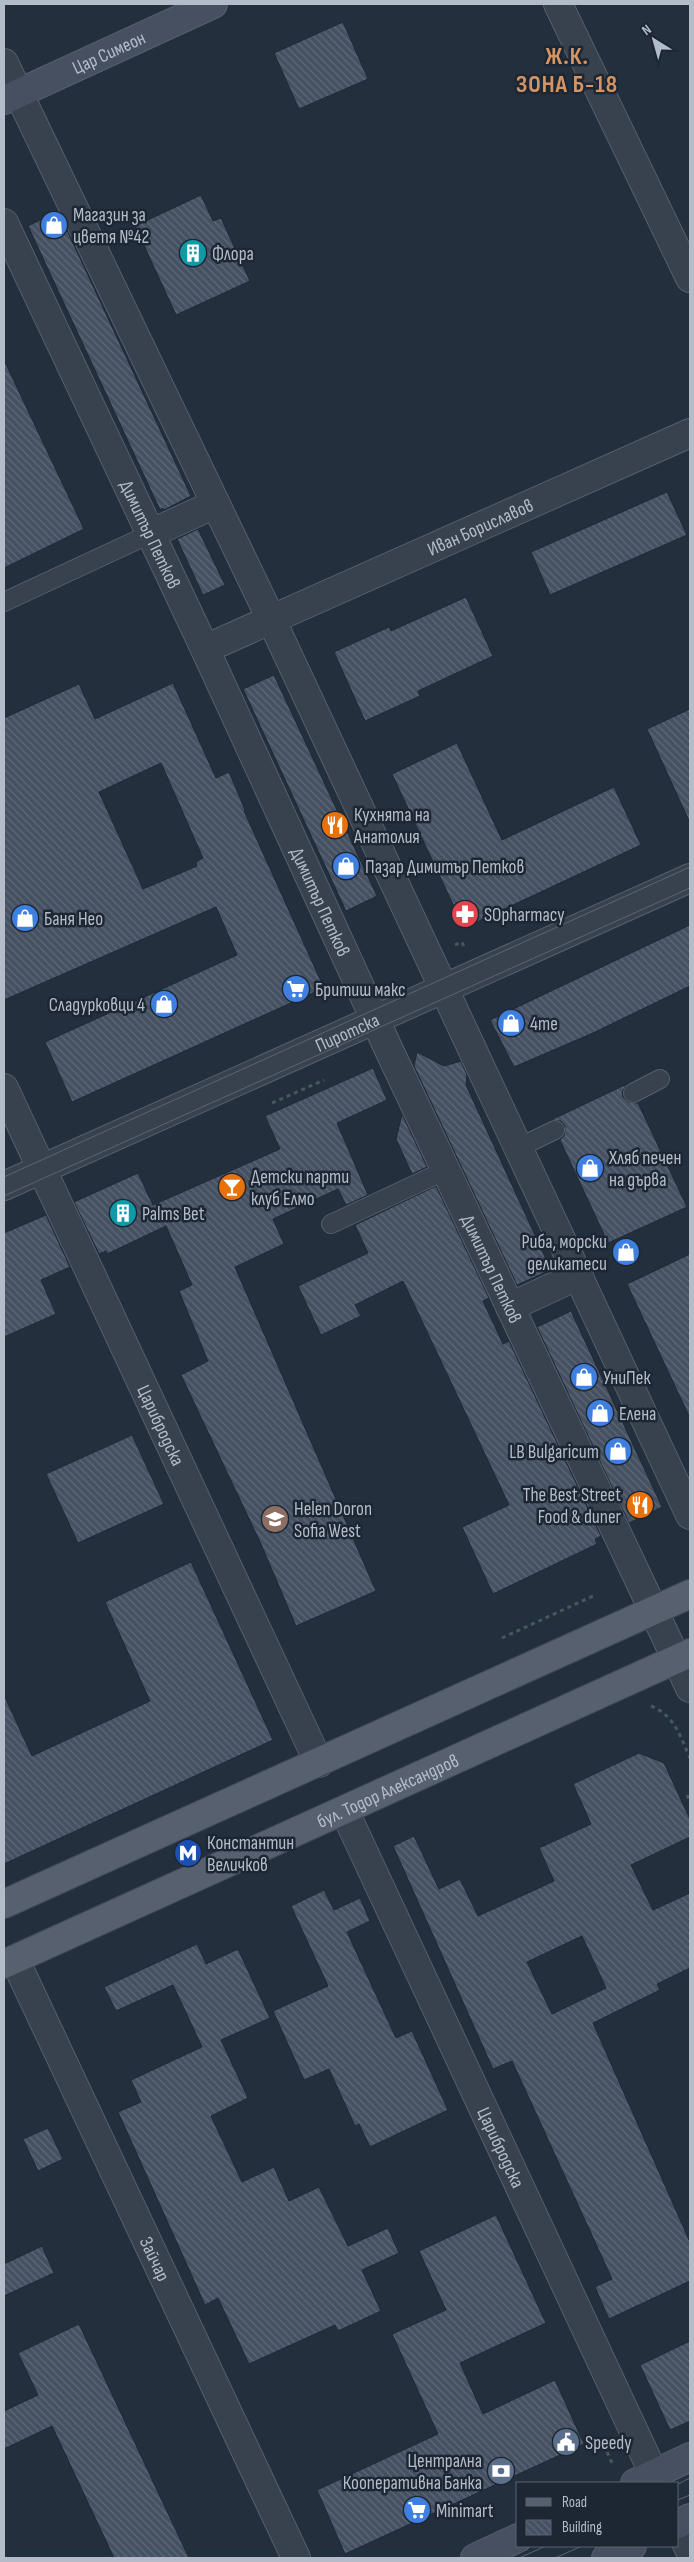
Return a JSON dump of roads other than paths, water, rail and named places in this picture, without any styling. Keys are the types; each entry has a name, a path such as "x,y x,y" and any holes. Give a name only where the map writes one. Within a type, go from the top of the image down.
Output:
{"main road":[{"path":"4,1904 690,1594"},
{"name":"бул. Тодор Александров","path":"9,1962 344,1812 683,1656"}],"street":[{"name":"Цар Симеон","path":"11,97 213,4"},
{"path":"558,4 690,278"},
{"path":"4,63 11,97 215,504 520,1147 690,1515"},
{"name":"Димитър Петков","path":"4,223 204,649 375,1020 654,1611 683,1656 690,1688"},
{"name":"Иван Бориславов","path":"204,649 690,433"},
{"path":"150,534 215,504"},
{"name":"Пиротска","path":"4,1186 690,878"},
{"name":"Царибродска","path":"4,1088 318,1763"},
{"path":"510,1307 579,1275"},
{"name":"Царибродска","path":"344,1812 649,2480"},
{"name":"Зайчар","path":"9,1962 296,2558"},
{"path":"649,2480 690,2457"},
{"path":"679,2526 690,2551"},
{"path":"475,2558 516,2539"},
{"path":"606,2558 630,2547"}],"lane":[{"path":"4,602 150,534"},
{"path":"633,1093 660,1079"},
{"path":"520,1147 555,1130"},
{"path":"331,1224 446,1170"}],"tram line":[{"path":"4,1177 690,867"},
{"path":"4,1196 690,888"},
{"path":"679,2484 690,2478"},
{"path":"679,2500 690,2495"},
{"path":"519,2558 544,2547"},
{"path":"555,2558 580,2547"}],"place":[{"name":"Магазин за цветя №42","path":"54,225"},
{"name":"Флора","path":"193,253"},
{"name":"Кухнята на Анатолия","path":"335,825"},
{"name":"Пазар Димитър Петков","path":"346,866"},
{"name":"SOpharmacy","path":"465,914"},
{"name":"Баня Нео","path":"25,918"},
{"name":"Бритиш макс","path":"296,989"},
{"name":"Сладурковци 4","path":"164,1004"},
{"name":"4me","path":"511,1023"},
{"name":"Хляб печен на дърва","path":"590,1168"},
{"name":"Детски парти клуб Елмо","path":"232,1187"},
{"name":"Palms Bet","path":"123,1213"},
{"name":"Риба, морски деликатеси","path":"626,1252"},
{"name":"УниПек","path":"584,1377"},
{"name":"Елена","path":"600,1413"},
{"name":"LB Bulgaricum","path":"618,1451"},
{"name":"The Best Street Food & duner","path":"640,1505"},
{"name":"Helen Doron Sofia West","path":"275,1519"},
{"name":"Константин Величков","path":"188,1853"},
{"name":"Speedy","path":"566,2442"},
{"name":"Централна Кооперативна Банка","path":"501,2471"},
{"name":"Minimart","path":"417,2510"}],"district":[{"name":"Ж.К. ЗОНА Б-18","path":"567,70"}]}
